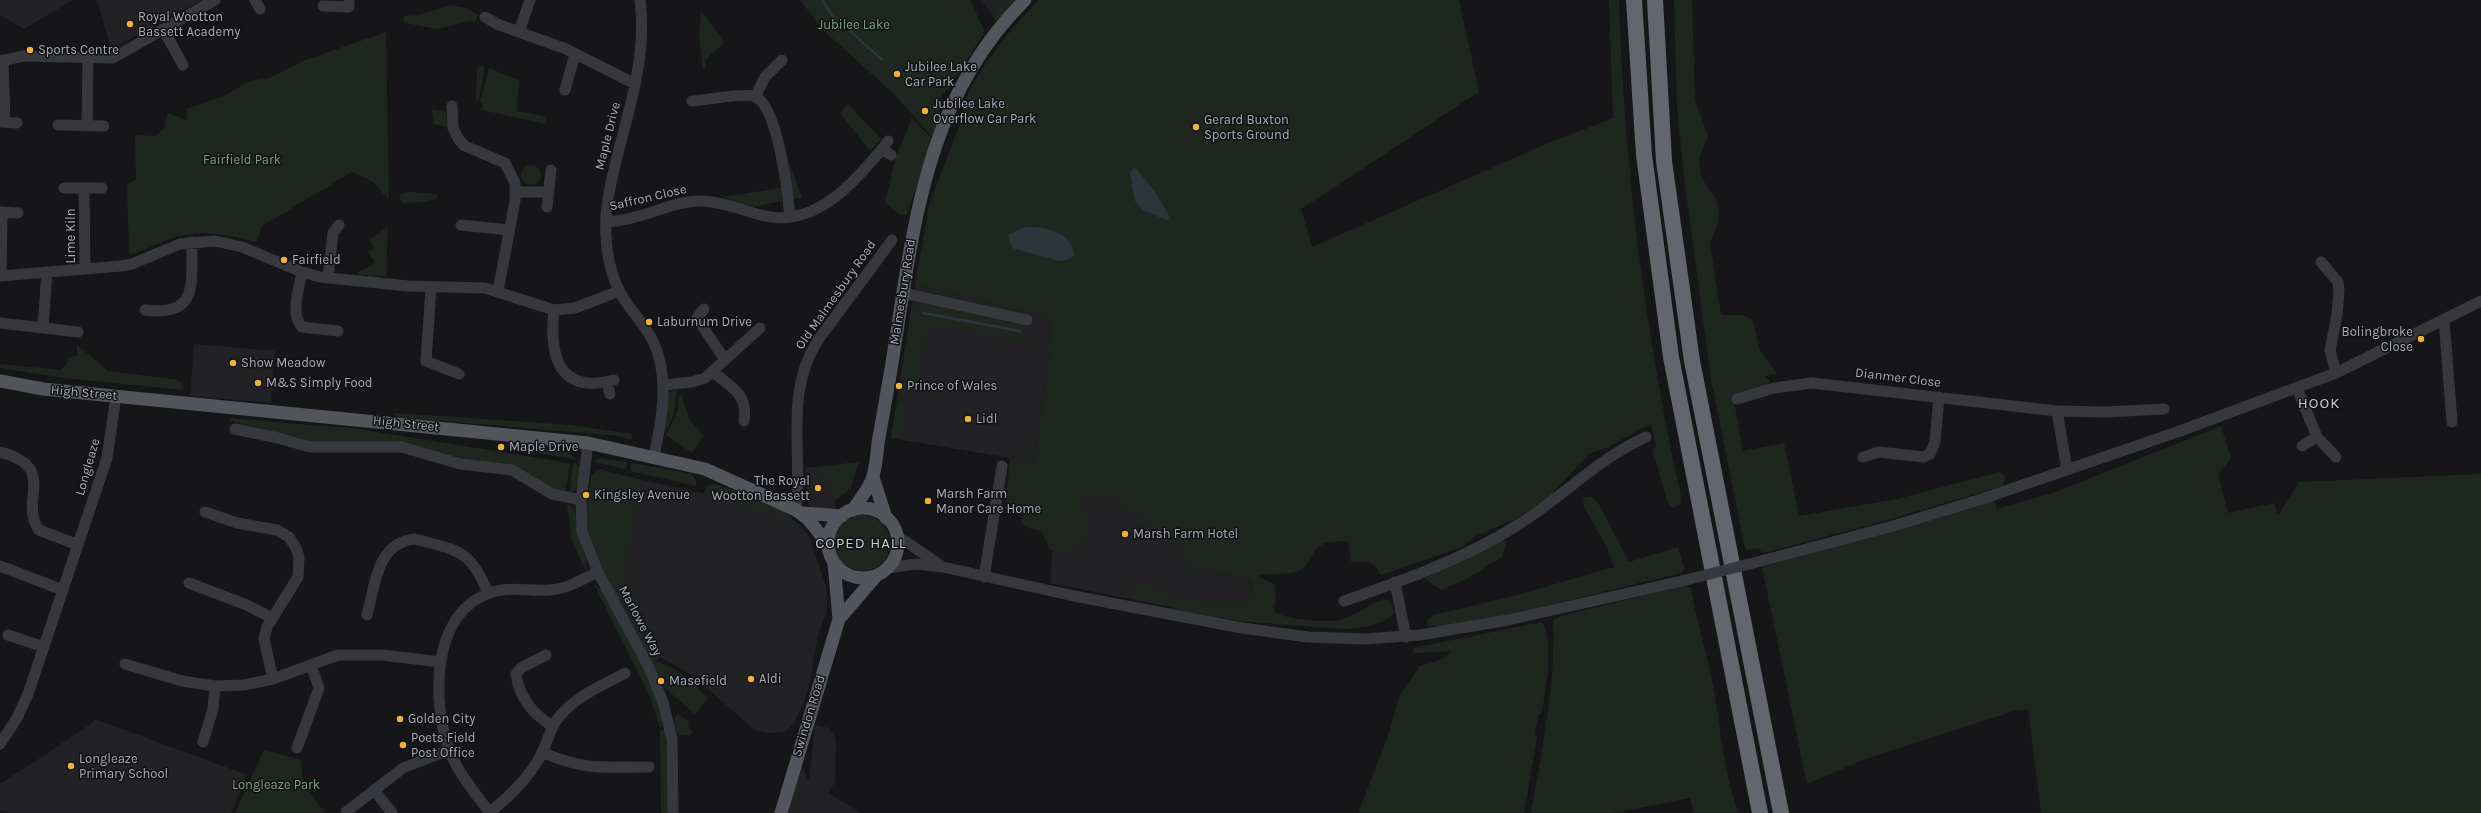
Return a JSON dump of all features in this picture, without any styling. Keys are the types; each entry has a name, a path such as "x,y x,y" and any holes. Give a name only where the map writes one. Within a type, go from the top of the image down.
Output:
{"highway":[{"path":"1634,0 1644,155 1671,357 1760,813"},
{"path":"1655,0 1664,161 1692,361 1781,813"}],"main road":[{"name":"Malmesbury Road","path":"873,477 903,293 924,180 949,111 969,73 986,46 1025,0"},
{"name":"High Street","path":"0,381 43,389 588,444 654,456 705,469 799,512 828,544"},
{"path":"873,477 886,518 896,535 896,553 882,572 865,578 853,577 843,572 834,563 828,544 832,528 847,513 873,477"},
{"path":"847,513 870,510 886,518"},
{"name":"High Street","path":"799,512 847,513"},
{"name":"Swindon Road","path":"781,813 839,619 834,563"},
{"name":"Swindon Road","path":"839,619 882,572"}],"street":[{"path":"17,123 3,122 2,60 24,56 113,58 215,0"},
{"path":"323,6 349,7 349,0"},
{"path":"520,32 530,0"},
{"name":"Maple Drive","path":"640,0 642,36 635,84 614,172 606,222 610,264 619,291 652,340 659,359 664,385 661,415 654,456"},
{"path":"485,17 575,54 635,84"},
{"path":"163,29 183,65"},
{"path":"565,90 575,54"},
{"path":"86,126 88,58"},
{"path":"754,97 765,77 782,60"},
{"path":"692,101 754,97 760,100 767,110 783,158 790,217"},
{"path":"452,106 454,128 459,140 465,146 505,163 514,178 516,192 498,291"},
{"path":"58,125 104,126"},
{"name":"Saffron Close","path":"606,222 636,218 676,204 702,201 768,217 790,217 817,209 835,197 887,148"},
{"path":"547,207 551,170"},
{"path":"64,188 102,188"},
{"name":"Lime Kiln","path":"18,213 1,212 1,276 85,269 84,188"},
{"path":"516,192 548,192"},
{"path":"328,278 333,233 339,225"},
{"path":"461,225 508,230"},
{"name":"Old Malmesbury Road","path":"799,512 796,414 800,378 815,345 892,240"},
{"path":"85,269 132,264 169,247 192,242 226,242 302,272 328,278 431,288 472,286 498,291 554,310 575,308 619,291"},
{"path":"145,310 167,312 182,305 187,299 190,291 192,242"},
{"path":"2321,262 2338,282 2339,290 2337,315 2330,350 2336,373"},
{"name":"Lime Kiln","path":"43,327 47,272"},
{"path":"302,272 296,312 300,324 302,326 338,331"},
{"path":"431,288 426,361 459,374"},
{"path":"903,293 1027,320"},
{"path":"882,572 916,564 943,567 984,578 1167,614 1285,635 1353,639 1406,637 1531,616 1682,581 1901,524 2067,470 2336,373 2481,301"},
{"path":"554,310 552,345 562,370 577,380 596,384 611,381 610,394"},
{"path":"704,310 697,318 725,360"},
{"path":"2444,320 2452,422"},
{"path":"0,323 78,332"},
{"path":"664,385 692,382 713,372 760,328"},
{"path":"713,372 742,397 745,408 744,421"},
{"name":"Dianmer Close","path":"1737,399 1774,388 1812,384 2057,411 2105,412 2164,409"},
{"path":"2297,388 2317,437 2336,456"},
{"name":"Longleaze","path":"0,744 22,707 78,545 108,453 116,396"},
{"path":"1863,457 1879,452 1920,456 1930,454 1935,442 1939,397"},
{"path":"2057,411 2067,470"},
{"path":"235,429 310,447 402,447 460,464 512,470 552,494 581,500"},
{"path":"1344,602 1467,553 1512,529 1610,455 1646,437"},
{"path":"2302,446 2317,437"},
{"name":"Marlowe Way","path":"588,444 581,500 582,532 598,572 648,668 664,708 672,739 673,813"},
{"path":"0,452 20,461 33,475 35,486 33,519 39,530 78,545"},
{"path":"984,578 1002,466"},
{"path":"205,512 238,523 269,527 284,534 293,542 299,557 298,577 272,618 264,639 273,679"},
{"path":"896,535 943,567"},
{"path":"367,615 382,561 387,551 395,545 409,540 415,539 462,553 476,566 488,593"},
{"path":"0,566 63,590"},
{"path":"598,572 562,588 540,590 510,589 488,593 470,603 457,618 445,644 441,662 438,700 449,750 462,776 490,813 523,782 542,752 552,726 573,703 625,673"},
{"path":"189,582 246,605 272,618"},
{"path":"1395,582 1406,637"},
{"path":"8,635 44,647"},
{"path":"125,664 182,681 215,686 244,685 273,679 338,655 388,656 441,662"},
{"path":"546,655 521,668 516,674 529,707 534,714 552,726"},
{"path":"297,748 319,688 311,665"},
{"path":"203,742 213,709 215,686"},
{"path":"346,812 403,768 449,750"},
{"path":"542,752 566,762 586,767 649,767"},
{"path":"374,790 392,813"}],"shaded area":[{"path":"0,0 73,0 24,29 0,15"},
{"name":"Royal Wootton Bassett Academy","path":"97,0 202,0 111,49"},
{"path":"982,0 1006,0 992,14"},
{"path":"1133,168 1135,168 1154,190 1169,216 1168,221 1143,210 1135,201 1130,173"},
{"path":"1024,227 1048,229 1063,235 1072,247 1074,255 1070,259 1059,261 1012,248 1008,235"},
{"path":"915,285 1051,318 1050,351 1034,462 891,438"},
{"name":"Show Meadow","path":"194,344 275,351 271,403 190,396"},
{"path":"859,462 850,489 834,501 836,509 827,511 809,508 805,468"},
{"path":"642,480 742,502 781,514 799,524 809,536 827,590 827,610 818,635 810,683 794,723 785,732 766,733 755,730 692,675 661,657 622,574"},
{"path":"1081,491 1119,494 1120,508 1135,511 1187,557 1195,568 1250,579 1253,594 1248,618 1239,621 1050,583 1055,521"},
{"name":"Longleaze Primary School","path":"95,719 247,775 231,813 9,813 0,810 0,784 92,723"},
{"path":"815,725 829,728 836,739 835,782 828,793 860,813 786,813 801,766 809,781"}],"green space":[{"name":"Jubilee Lake","path":"800,0 970,0 984,30 983,35 948,89 935,104 941,114 933,138 894,94 823,30"},
{"path":"1006,0 1021,0 999,22 995,22 992,14"},
{"path":"1039,0 1459,0 1479,92 1301,209 1312,247 1544,145 1613,118 1609,0 1619,0 1626,125 1638,250 1657,373 1681,496 1680,504 1672,508 1668,504 1653,450 1656,445 1651,424 1604,449 1590,453 1548,498 1513,520 1476,536 1462,547 1381,575 1369,562 1351,562 1348,541 1332,542 1319,546 1307,564 1300,570 1290,573 1257,576 1274,584 1276,596 1273,610 1285,616 1304,620 1339,620 1351,616 1384,599 1391,601 1394,613 1386,620 1370,626 1348,629 1239,621 1181,611 1156,602 1137,601 1131,597 1130,591 1135,587 1148,587 1200,604 1251,604 1252,584 1250,579 1195,568 1190,565 1187,557 1135,511 1117,508 1117,495 1107,495 1098,501 1098,498 1082,496 1081,507 1086,507 1085,524 1087,524 1083,545 1070,551 1062,552 1049,549 1043,534 1040,531 1026,527 1021,523 1023,515 1005,511 1010,458 1034,462 1050,351 1051,318 915,285 929,205 962,118 964,105 970,90 1004,39"},
{"path":"1674,0 1692,0 1695,101 1707,133 1707,139 1699,158 1701,177 1717,201 1719,212 1718,222 1710,244 1721,315 1741,315 1753,320 1760,351 1777,373 1765,376 1769,380 1769,384 1733,396 1743,451 1784,443 1799,516 1897,499 2000,472 2004,475 2005,480 2002,486 1877,523 1763,553 1758,548 1747,550 1745,548 1711,379 1684,176 1677,108"},
{"path":"450,5 467,8 478,15 475,22 470,21 437,29 405,23 403,20 404,16 419,15"},
{"path":"701,11 725,42 705,60 706,68 703,69 699,37"},
{"name":"Fairfield Park","path":"386,32 389,200 372,181 352,172 262,226 256,242 223,235 200,233 189,234 178,236 144,250 129,254 127,185 136,179 135,135 155,136 165,128 167,113 186,120 187,109 224,96 250,81 270,78 303,61"},
{"path":"479,66 485,67 478,102 476,102 477,70"},
{"path":"489,68 519,80 517,111 547,117 546,124 482,110 483,103 480,102"},
{"path":"848,104 881,139 870,151 840,113"},
{"path":"432,109 445,112 449,127 434,124"},
{"path":"912,118 932,139 907,215 900,215 885,203 895,159"},
{"path":"531,165 538,168 541,175 538,182 531,185 524,182 521,175 524,168"},
{"path":"789,167 791,167 802,198 792,199"},
{"path":"781,188 782,201 753,207 723,197"},
{"path":"410,192 436,194 438,198 425,202 402,203 399,198 401,193"},
{"path":"388,227 386,277 356,274 375,262 368,251 374,248 369,240"},
{"path":"929,304 1020,322 1027,329 1028,342 935,326 934,332 926,331 916,386 907,398 898,397 910,316 916,308"},
{"path":"77,345 108,371 178,380 184,386 183,390 63,378 0,368 0,364 61,370 66,365 69,357 77,356"},
{"path":"677,387 674,414 664,435 662,435 669,393"},
{"path":"681,394 689,419 704,436 692,453 666,435 678,411 679,395"},
{"path":"897,402 906,403 902,440 891,438"},
{"path":"394,413 571,425 632,434 631,440 620,436 397,417"},
{"path":"229,418 358,429 563,462 570,464 565,493 561,495 514,469 467,461 417,447 305,443 257,427 230,421"},
{"path":"2221,426 2231,458 2218,474 2228,513 2274,503 2278,515 2299,482 2481,474 2481,813 2041,813 2028,709 2014,711 1865,759 1807,784 1762,567 1995,500 1997,509 2053,493"},
{"path":"508,447 567,452 578,460 510,448"},
{"path":"599,458 627,462 626,469 594,462"},
{"path":"859,462 850,489 834,501 828,477 820,478 819,467"},
{"path":"573,463 581,466 577,486 573,492 569,493"},
{"path":"632,463 692,474 696,481 696,486 630,471"},
{"path":"599,469 642,480 623,574 661,657 655,661 663,663 677,671 708,698 695,714 665,688 660,677 658,678 598,561 588,534 586,514 591,475"},
{"path":"713,484 756,498 780,509 793,521 739,503 704,494 707,486"},
{"path":"1586,497 1592,497 1600,506 1629,562 1678,547 1684,568 1681,573 1512,614 1449,626 1428,626 1427,621 1433,615 1514,596 1614,567 1607,548 1584,506 1583,500"},
{"path":"567,503 575,510 578,537 587,561 586,572 571,537"},
{"path":"862,515 877,520 885,528 890,543 885,558 877,566 862,571 847,566 839,558 834,543 839,528 847,520"},
{"path":"1502,539 1506,543 1502,557 1466,579 1441,590 1424,578"},
{"path":"594,584 604,592 653,689 663,721 661,722 662,727 660,728 650,696"},
{"path":"1686,585 1691,588 1712,681 1725,764 1733,797 1739,813 1694,813 1690,798 1614,813 1531,813 1544,741 1550,693 1553,620 1561,616"},
{"path":"1542,622 1546,631 1548,642 1547,679 1542,712 1538,715 1535,733 1537,738 1524,813 1358,813 1387,739 1400,695 1420,666 1441,659 1452,651 1413,653 1413,648"},
{"path":"678,714 689,722 688,727 693,732 691,735 682,735 676,731 674,718"},
{"path":"666,730 668,813 661,813 660,731"},
{"name":"Longleaze Park","path":"264,750 301,760 303,783 325,813 235,813"}],"waterway":[{"path":"822,0 836,21 846,27 882,60"},
{"path":"923,313 1020,331"}],"place":[{"name":"Royal Wootton Bassett Academy","path":"130,24"},
{"name":"Sports Centre","path":"30,50"},
{"name":"Jubilee Lake Car Park","path":"897,74"},
{"name":"Jubilee Lake Overflow Car Park","path":"925,111"},
{"name":"Gerard Buxton Sports Ground","path":"1196,127"},
{"name":"Fairfield","path":"284,260"},
{"name":"Laburnum Drive","path":"649,322"},
{"name":"Bolingbroke Close","path":"2421,339"},
{"name":"Show Meadow","path":"233,363"},
{"name":"M&S Simply Food","path":"258,383"},
{"name":"Prince of Wales","path":"899,386"},
{"name":"Lidl","path":"968,419"},
{"name":"Maple Drive","path":"501,447"},
{"name":"The Royal Wootton Bassett","path":"818,488"},
{"name":"Kingsley Avenue","path":"586,495"},
{"name":"Marsh Farm Manor Care Home","path":"928,501"},
{"name":"Marsh Farm Hotel","path":"1125,534"},
{"name":"Aldi","path":"751,679"},
{"name":"Masefield","path":"661,681"},
{"name":"Golden City","path":"400,719"},
{"name":"Poets Field Post Office","path":"403,745"},
{"name":"Longleaze Primary School","path":"71,766"}],"district":[{"name":"HOOK","path":"2319,404"},
{"name":"COPED HALL","path":"861,544"}]}
